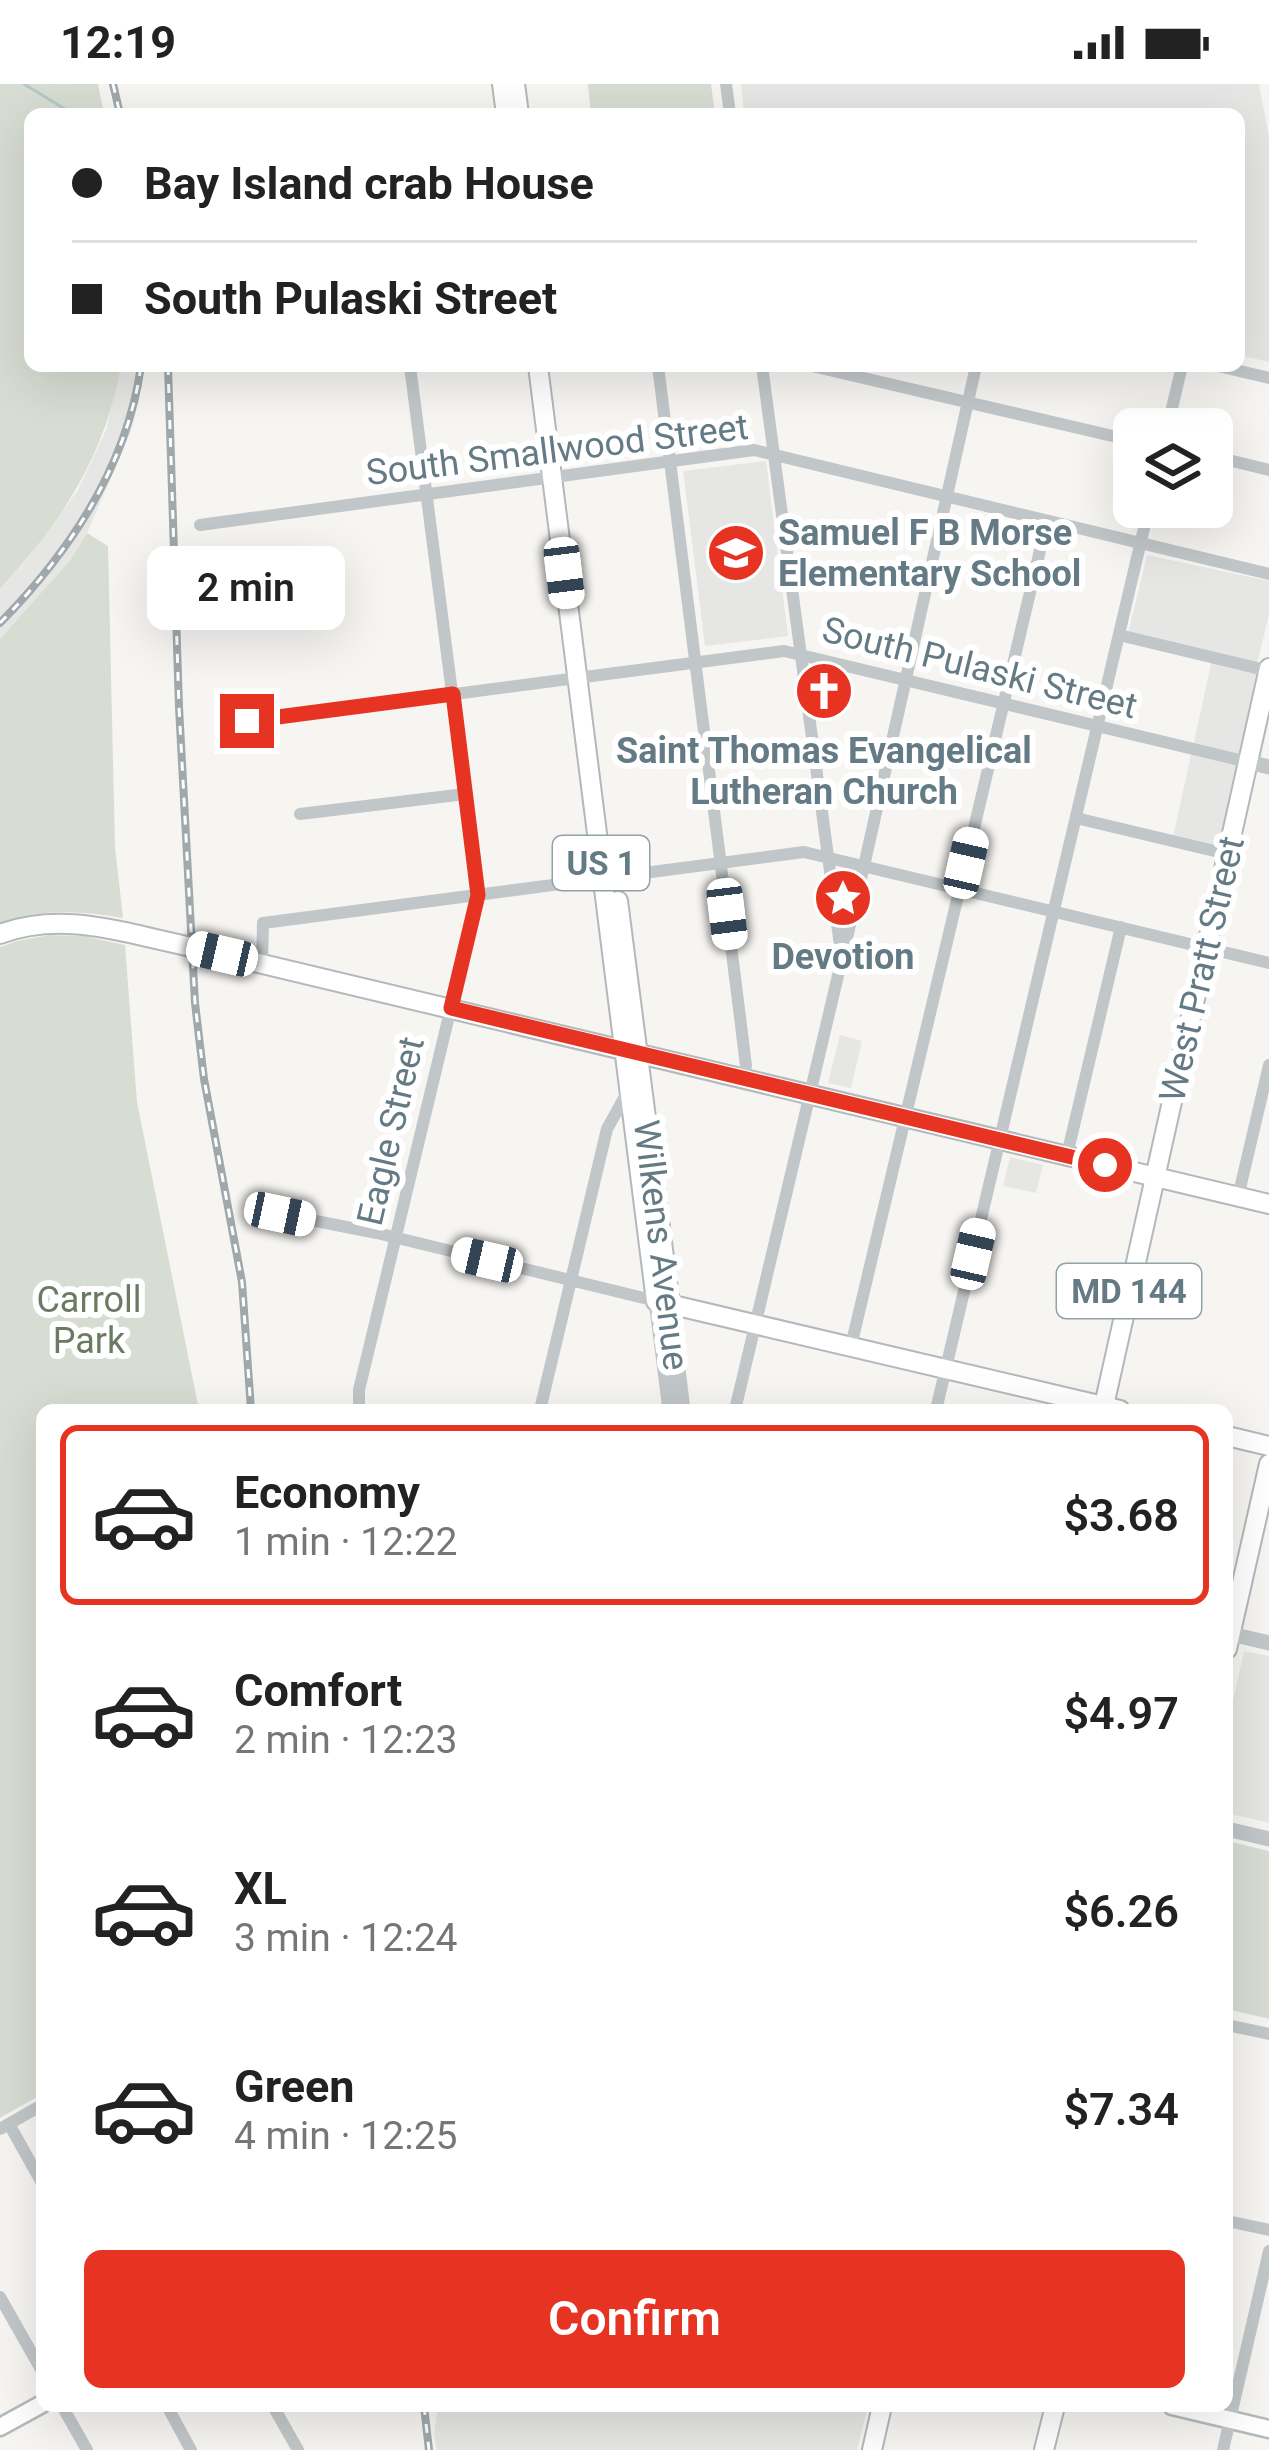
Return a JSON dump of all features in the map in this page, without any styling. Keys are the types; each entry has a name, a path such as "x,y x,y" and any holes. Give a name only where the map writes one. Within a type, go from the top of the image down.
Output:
{"main road":[{"name":"Wilkens Avenue","path":"539,372 558,476"},
{"name":"Wilkens Avenue","path":"550,372 558,476 663,1302"},
{"name":"West Pratt Street","path":"1110,1404 1155,1177 1269,670"},
{"path":"0,934 47,923 121,931 1269,1204"},
{"name":"Wilkens Avenue","path":"630,1050 628,1090 663,1302"},
{"path":"663,1302 1089,1404"},
{"path":"1233,1437 1269,1446"},
{"path":"1233,1617 1269,1464"},
{"path":"0,2428 36,2407"},
{"path":"872,2450 881,2412"},
{"path":"1044,2450 1053,2412"},
{"path":"1197,2412 1269,2429"}],"street":[{"name":"Eagle Street","path":"358,1404 478,895 411,372"},
{"path":"659,372 746,1066 742,1077"},
{"path":"763,372 842,960"},
{"path":"837,372 1113,436"},
{"path":"736,1404 865,866 975,372"},
{"path":"1172,408 1181,372"},
{"name":"South Smallwood Street","path":"200,524 754,449 1269,574"},
{"path":"1233,461 1269,470"},
{"path":"851,1346 1047,520"},
{"path":"937,1404 1144,528"},
{"path":"1119,635 1269,670"},
{"name":"South Pulaski Street","path":"247,721 784,651 1269,767"},
{"path":"300,814 465,794"},
{"path":"1076,818 1227,854"},
{"path":"257,962 262,923 804,852 1269,962"},
{"path":"1066,1155 1121,927"},
{"path":"1238,1197 1269,1065"},
{"path":"541,1404 608,1129 628,1090"},
{"path":"280,1214 663,1302"},
{"name":"Wilkens Avenue","path":"663,1302 670,1404"},
{"name":"Wilkens Avenue","path":"663,1302 682,1404"},
{"path":"1233,1639 1269,1643"},
{"path":"1233,1830 1269,1839"},
{"path":"1233,2025 1269,2034"},
{"path":"36,2108 4,2127 36,2174"},
{"path":"1233,2222 1269,2230"},
{"path":"1233,2407 1269,2251"},
{"path":"0,2296 36,2360"},
{"path":"65,2412 87,2450"},
{"path":"170,2412 191,2450"},
{"path":"276,2412 298,2450"},
{"path":"1223,2450 1232,2412"}],"shaded area":[{"path":"741,84 1259,84 1269,137 1269,362 1245,356 1245,108 743,108"},
{"path":"120,372 142,372 131,431 87,533 71,559 0,639 0,589 78,490 106,430"},
{"name":"Samuel F B Morse Elementary School","path":"766,461 788,636 705,646 683,471"},
{"path":"1147,555 1269,581 1269,615 1257,664 1128,633"},
{"path":"1212,660 1257,670 1220,849 1173,837"},
{"path":"840,1035 862,1041 851,1088 828,1083"},
{"path":"1010,1157 1043,1165 1036,1193 1003,1186"},
{"path":"1244,1651 1269,1656 1269,1823 1233,1814 1233,1700"},
{"path":"437,2412 866,2412 857,2450 437,2450"}],"green space":[{"path":"0,84 98,84 103,108 24,108 24,372 120,372 92,459 61,513 0,589"},
{"path":"588,84 711,84 714,108 590,108"},
{"path":"87,533 108,546 115,846 123,918 61,912 0,924 0,639 71,559"},
{"name":"Carroll Park","path":"83,936 125,945 137,1102 198,1404 36,1404 36,2097 0,2118 0,947 17,941"},
{"path":"1233,1842 1269,1851 1269,2019 1233,2010"}],"waterway":[{"path":"24,84 63,108"}],"railway":[{"path":"113,84 119,108"},
{"path":"0,623 50,567 92,505 123,438 140,372"},
{"path":"168,372 195,1003 204,1079 242,1282 251,1404"},
{"path":"425,2412 429,2450"}],"place":[{"name":"Samuel F B Morse Elementary School","path":"736,553"},
{"name":"Saint Thomas Evangelical Lutheran Church","path":"824,691"},
{"name":"Devotion","path":"843,898"}],"route":[{"path":"247,721 453,694 478,895 451,1008 1105,1165"}]}
